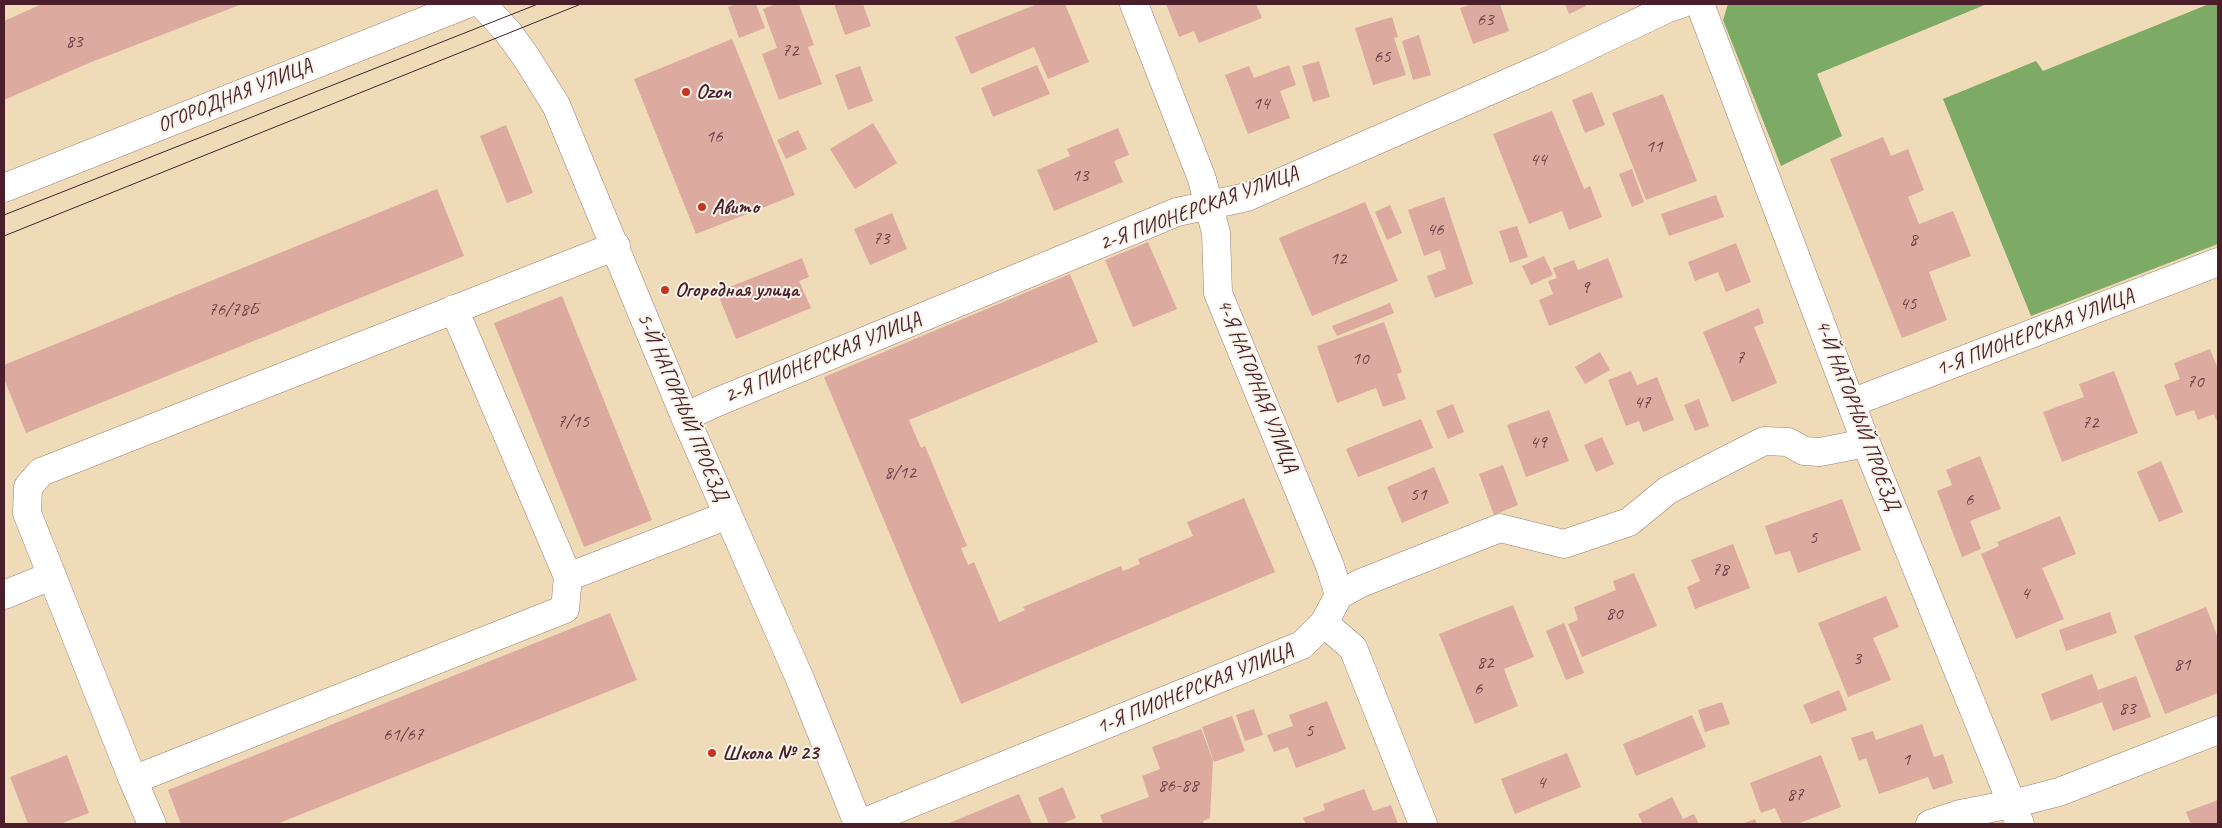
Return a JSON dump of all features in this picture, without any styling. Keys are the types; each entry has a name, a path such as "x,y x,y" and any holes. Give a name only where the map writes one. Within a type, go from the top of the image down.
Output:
{"street":[{"name":"ОГОРОДНАЯ УЛИЦА","path":"4,188 467,4"},
{"name":"5-Й НАГОРНЫЙ ПРОЕЗД","path":"482,4 508,32 556,105 616,246 685,417 800,678 859,824"},
{"name":"4-Я НАГОРНАЯ УЛИЦА","path":"1134,4 1202,179 1216,233 1218,293 1326,557 1339,595"},
{"name":"2-Я ПИОНЕРСКАЯ УЛИЦА","path":"685,417 724,399 1177,212 1246,196 1553,63 1666,9 1681,4"},
{"name":"4-Й НАГОРНЫЙ ПРОЕЗД","path":"1700,4 1866,444 2016,814"},
{"path":"152,824 27,513 28,487 41,472 616,246"},
{"name":"1-Я ПИОНЕРСКАЯ УЛИЦА","path":"1851,403 2218,262"},
{"path":"133,780 564,609 568,577 454,309"},
{"path":"1339,595 1362,583 1500,528 1564,544 1629,522 1668,490 1764,441 1788,442 1804,451 1820,452 1866,444"},
{"path":"568,577 728,515"},
{"path":"4,595 51,576"},
{"name":"1-Я ПИОНЕРСКАЯ УЛИЦА","path":"859,824 1302,645 1324,623 1339,595"},
{"path":"1324,623 1353,648 1423,824"},
{"path":"1930,824 1960,814 2016,814 2059,792 2218,730"}],"green space":[{"path":"1728,4 1987,4 1817,74 1842,136 1781,166 1723,20"},
{"path":"2209,4 2218,4 2218,244 2031,316 1943,99 2036,61 2043,71"}],"building":[{"path":"42,4 242,4 89,63 4,100 4,21"},
{"path":"737,4 756,4 765,28 739,38 728,7"},
{"path":"776,4 799,4 814,45 808,47 822,84 779,100 762,54 777,48 763,9"},
{"path":"834,4 863,4 871,26 845,35"},
{"path":"1037,4 1065,4 1089,62 1048,79 1034,47 971,74 955,37"},
{"path":"1166,4 1256,4 1262,18 1199,43 1194,31 1179,37"},
{"path":"1473,4 1500,4 1509,31 1473,44 1460,8"},
{"path":"1565,4 1585,4 1586,6 1569,14"},
{"path":"1392,17 1398,37 1394,38 1406,75 1373,85 1355,28"},
{"path":"1419,35 1431,75 1413,80 1402,41"},
{"path":"732,39 795,195 696,234 634,79"},
{"path":"1319,61 1330,97 1313,102 1302,66"},
{"path":"1037,65 1050,94 993,117 981,88"},
{"path":"1289,65 1296,85 1280,91 1290,118 1248,134 1225,75 1249,66 1254,78"},
{"path":"860,66 873,101 848,110 835,75"},
{"path":"1592,92 1605,125 1585,133 1572,100"},
{"path":"1663,94 1697,181 1646,200 1612,113"},
{"path":"1552,111 1584,189 1590,186 1602,217 1569,230 1562,211 1529,224 1493,134"},
{"path":"873,123 897,163 855,189 830,149"},
{"path":"506,125 533,193 507,203 480,136"},
{"path":"1118,128 1129,155 1114,161 1123,182 1054,211 1037,170 1070,156 1067,149"},
{"path":"798,130 807,149 786,159 777,140"},
{"path":"1883,137 1891,156 1908,149 1924,190 1908,197 1919,224 1953,211 1971,256 1929,272 1947,320 1902,338 1830,159"},
{"path":"1632,169 1644,202 1632,207 1619,174"},
{"path":"437,189 464,256 26,433 4,379 4,365"},
{"path":"1716,195 1724,217 1669,236 1661,214"},
{"path":"1444,197 1473,284 1435,298 1427,276 1446,269 1440,250 1424,256 1408,210"},
{"path":"1365,202 1398,281 1312,316 1279,238"},
{"path":"1390,205 1402,233 1387,240 1375,212"},
{"path":"892,213 907,249 870,265 854,229"},
{"path":"1517,226 1528,257 1510,263 1499,231"},
{"path":"1148,242 1177,309 1133,327 1105,260"},
{"path":"1736,243 1751,282 1726,292 1718,272 1695,281 1688,262"},
{"path":"1544,256 1553,275 1531,285 1522,266"},
{"path":"802,258 809,277 799,281 811,308 736,339 717,292"},
{"path":"1608,258 1623,297 1549,326 1539,300 1553,294 1548,281 1557,278 1553,268 1574,260 1578,270"},
{"path":"1070,274 1098,342 909,420 921,448 925,446 967,546 961,548 968,565 974,562 999,622 1025,610 1023,607 1121,566 1123,571 1140,564 1138,559 1193,536 1187,522 1244,498 1275,572 961,704 824,377"},
{"path":"562,296 652,520 584,547 494,323"},
{"path":"1390,303 1394,313 1337,336 1332,326"},
{"path":"1759,308 1764,323 1754,327 1777,383 1732,402 1703,332"},
{"path":"1384,322 1402,372 1397,374 1406,399 1383,407 1376,388 1337,403 1317,346"},
{"path":"2210,349 2218,369 2218,419 2216,420 2214,414 2198,420 2194,410 2176,416 2164,385 2180,379 2174,363"},
{"path":"1600,352 1610,370 1585,384 1575,367"},
{"path":"1631,371 1637,385 1657,377 1674,420 1643,432 1639,421 1626,426 1608,380"},
{"path":"2114,371 2138,433 2062,462 2043,412 2084,397 2079,384"},
{"path":"1699,399 1709,426 1695,431 1684,405"},
{"path":"1453,404 1464,432 1448,439 1436,411"},
{"path":"1549,410 1569,461 1526,477 1507,425"},
{"path":"1421,419 1433,448 1358,477 1346,449"},
{"path":"1602,437 1614,464 1596,472 1584,445"},
{"path":"1980,456 2001,509 1970,521 1981,549 1962,557 1937,491 1952,485 1946,470"},
{"path":"2161,461 2183,512 2159,522 2137,472"},
{"path":"1503,465 1518,505 1494,515 1479,474"},
{"path":"1434,467 1449,503 1402,523 1387,487"},
{"path":"1842,499 1861,550 1798,573 1790,551 1775,555 1765,526"},
{"path":"2060,516 2076,554 2042,568 2064,619 2016,639 1981,554 1999,546 1997,542"},
{"path":"1733,544 1750,588 1695,609 1687,587 1700,581 1691,560"},
{"path":"1634,573 1657,626 1582,657 1568,624 1578,620 1574,607 1616,590 1613,581"},
{"path":"1886,596 1899,627 1873,638 1891,680 1848,697 1818,623"},
{"path":"1513,605 1534,657 1504,669 1518,706 1475,724 1439,634"},
{"path":"2206,607 2218,638 2218,693 2165,714 2134,636"},
{"path":"2110,612 2117,633 2066,651 2059,630"},
{"path":"610,613 637,680 277,824 181,824 168,790"},
{"path":"1564,623 1584,673 1566,680 1546,631"},
{"path":"2092,674 2098,690 2136,676 2151,717 2113,731 2102,702 2051,721 2041,694"},
{"path":"1839,690 1847,710 1811,724 1803,705"},
{"path":"1327,701 1346,749 1296,768 1288,747 1274,752 1267,735 1293,726 1289,715"},
{"path":"1722,702 1730,724 1705,732 1698,710"},
{"path":"1254,709 1263,735 1245,741 1236,715"},
{"path":"1692,715 1706,747 1636,776 1623,744"},
{"path":"1232,716 1245,751 1214,762 1202,727"},
{"path":"1922,724 1934,757 1943,754 1953,783 1933,790 1928,777 1879,794 1866,758 1859,761 1851,738 1873,731 1876,740"},
{"path":"1201,729 1213,760 1210,818 1203,821 1204,824 1103,824 1100,815 1149,797 1142,776 1160,769 1152,747"},
{"path":"1567,753 1581,787 1515,814 1501,779"},
{"path":"67,755 89,813 60,824 28,824 10,777"},
{"path":"1821,755 1841,807 1797,824 1782,824 1775,808 1761,813 1750,783"},
{"path":"1063,787 1076,818 1061,824 1049,824 1038,798"},
{"path":"1364,789 1373,811 1391,805 1398,824 1306,824 1303,818 1325,810 1323,804"},
{"path":"1019,794 1032,824 947,824"},
{"path":"1672,797 1683,819 1694,814 1699,824 1643,824 1638,814"},
{"path":"2218,800 2218,824 2191,824 2186,812"},
{"path":"1755,819 1757,824 1742,824"}],"tram line":[{"path":"4,215 538,4"},
{"path":"4,236 581,4"}],"place":[{"name":"Ozon","path":"686,92"},
{"name":"Авито","path":"702,207"},
{"name":"Огородная улица","path":"665,290"},
{"name":"Школа № 23","path":"712,753"}]}
